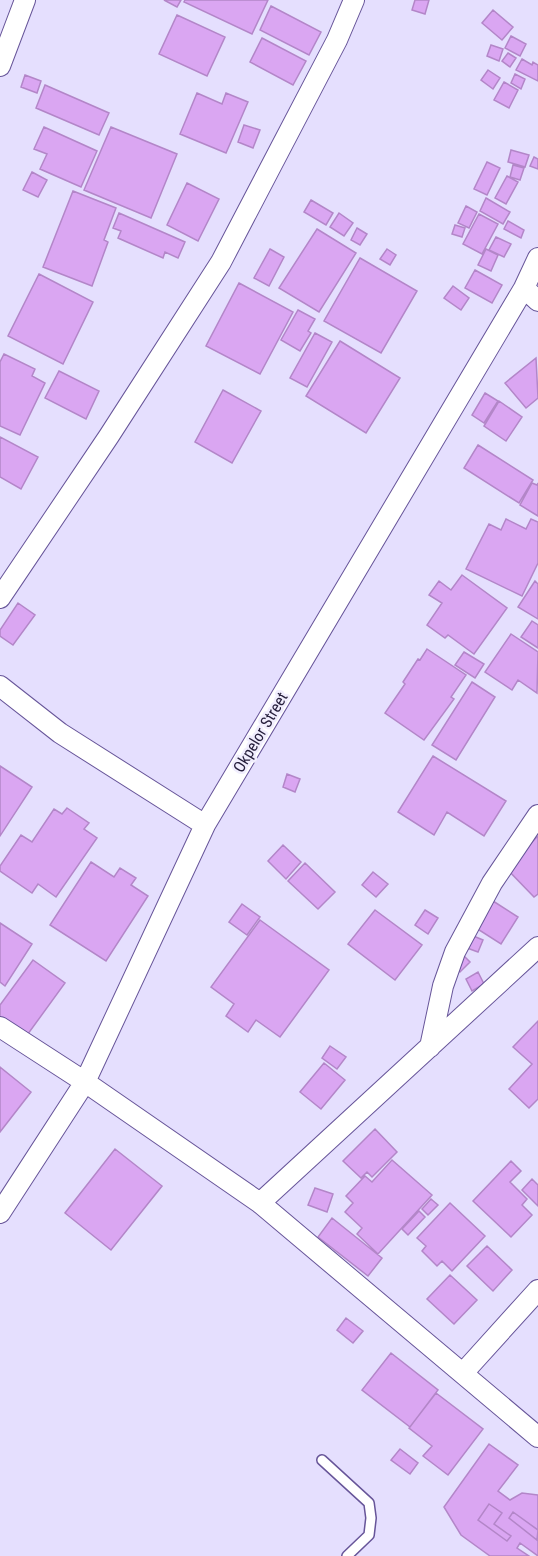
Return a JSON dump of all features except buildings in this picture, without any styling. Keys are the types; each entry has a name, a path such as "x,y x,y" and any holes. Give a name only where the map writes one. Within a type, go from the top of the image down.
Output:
{"street":[{"path":"0,66 25,0"},
{"path":"0,598 109,436 221,262 337,40 354,0"},
{"name":"Okpelor Street","path":"0,1213 85,1082 205,825 531,295 538,258"},
{"path":"0,686 60,733 205,825"},
{"path":"430,1047 443,986 455,952 492,884 538,815"},
{"path":"260,1203 538,947"},
{"path":"0,1027 85,1082 260,1203 538,1437"},
{"path":"463,1373 538,1290"}],"lane":[{"path":"322,1460 369,1503 371,1518 369,1535 347,1556"}]}
